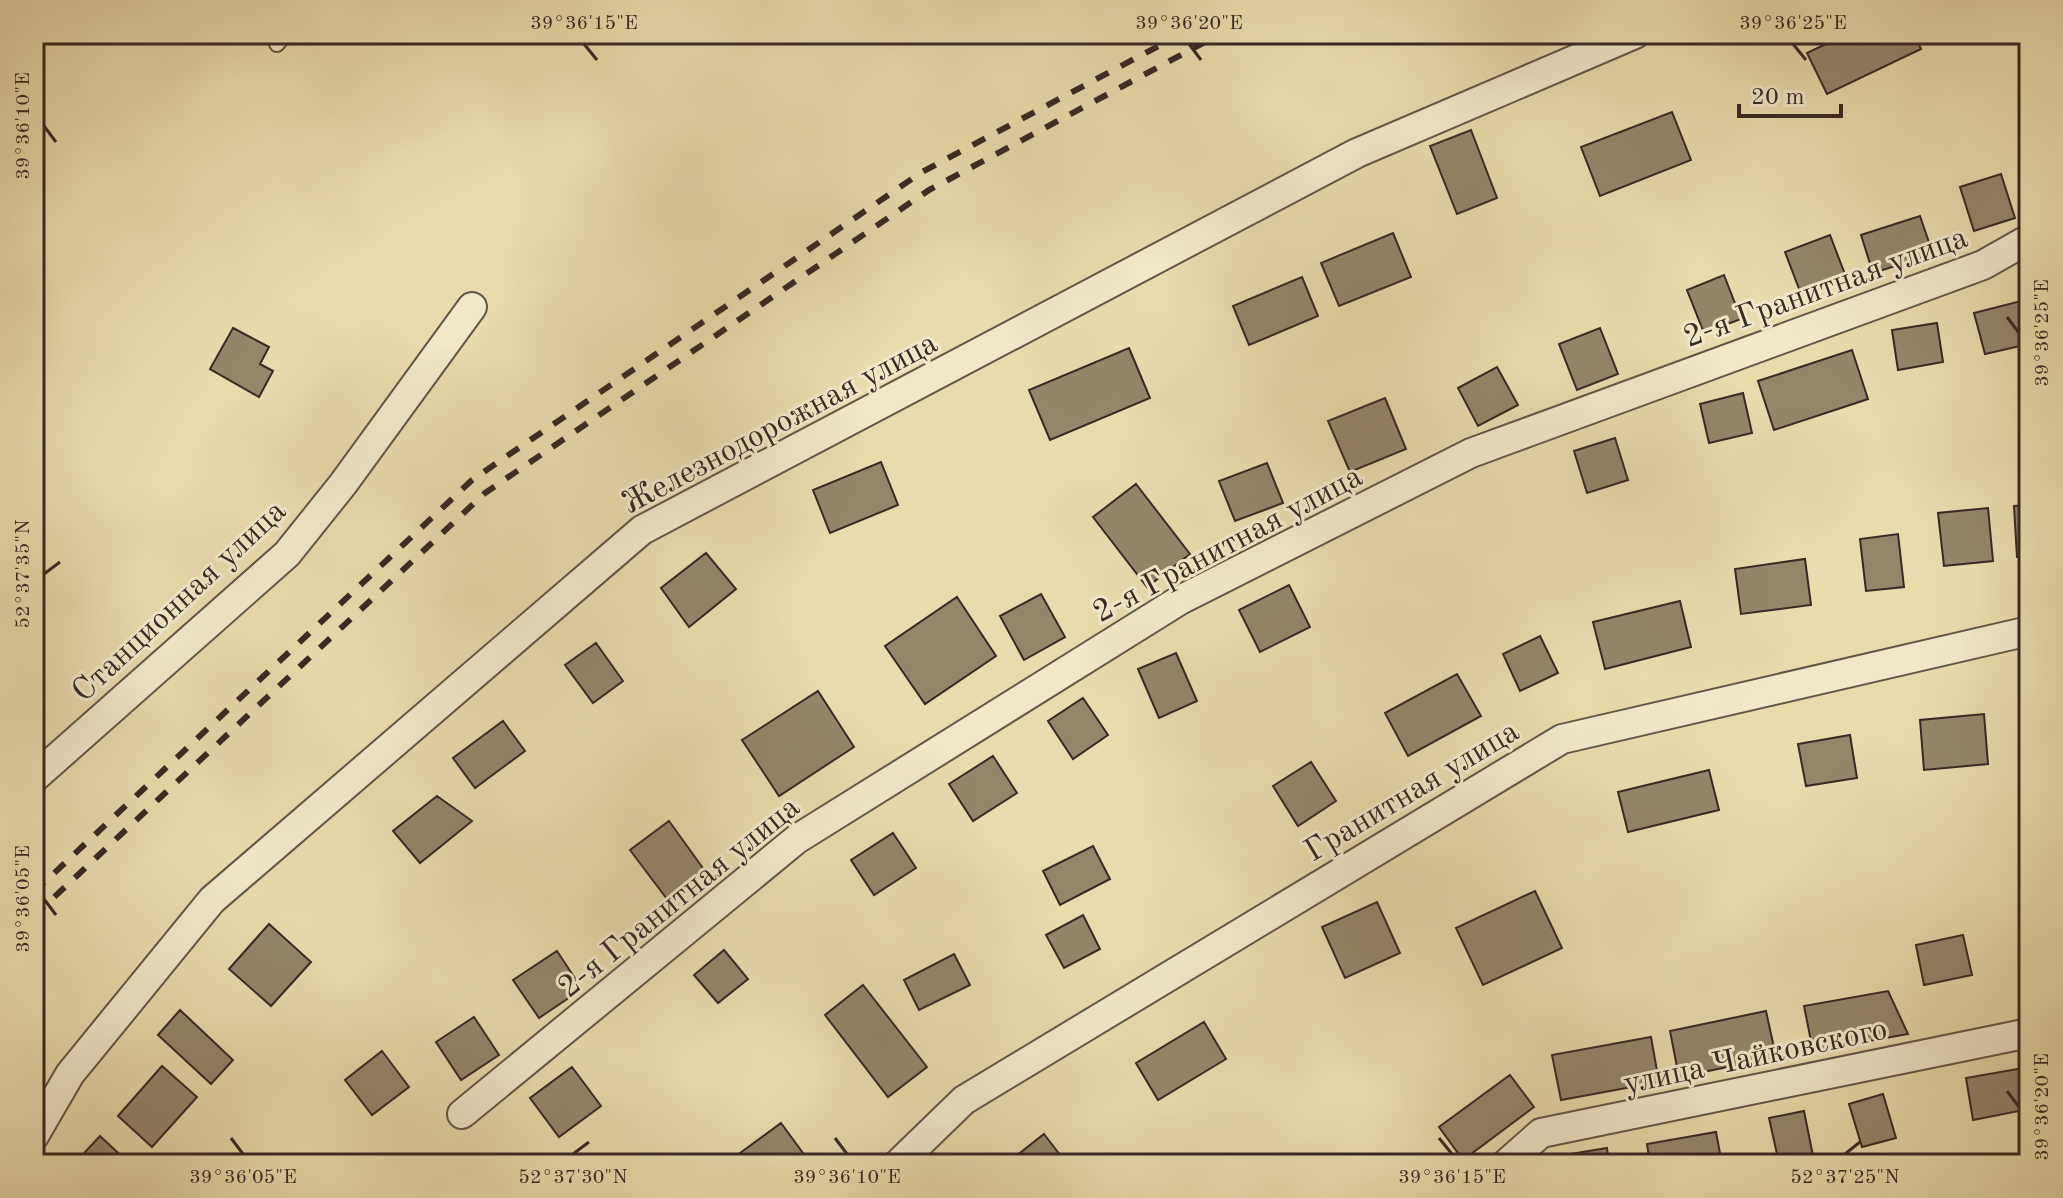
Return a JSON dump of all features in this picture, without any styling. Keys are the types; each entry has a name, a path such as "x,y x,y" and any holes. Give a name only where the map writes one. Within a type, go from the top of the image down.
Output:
{"street":[{"name":"Железнодорожная улица","path":"34,1136 70,1074 212,900 642,530 1357,153 1635,34"},
{"name":"2-я Гранитная улица","path":"462,1114 797,839 1180,600 1471,453 1983,265 2029,239"},
{"name":"Станционная улица","path":"34,778 287,554 343,484 472,307"},
{"name":"Гранитная улица","path":"898,1164 964,1100 1562,739 2029,631"},
{"name":"улица Чайковского","path":"1506,1164 1541,1133 2029,1033"}],"building":[{"path":"1847,34 1914,34 1921,49 1827,94 1807,53"},
{"path":"1672,112 1691,160 1600,196 1581,147"},
{"path":"1471,130 1497,198 1457,214 1430,146"},
{"path":"2001,174 2015,218 1974,231 1960,187"},
{"path":"1920,216 1933,254 1873,273 1861,235"},
{"path":"1393,233 1411,277 1339,306 1321,263"},
{"path":"1830,235 1846,277 1801,294 1785,252"},
{"path":"1724,275 1741,319 1704,333 1687,290"},
{"path":"1302,277 1318,316 1249,345 1233,306"},
{"path":"2029,299 2029,344 1985,354 1974,313"},
{"path":"1937,323 1943,362 1898,370 1892,330"},
{"path":"233,328 269,347 260,364 273,371 259,397 210,369"},
{"path":"1600,328 1618,374 1577,390 1559,344"},
{"path":"1129,348 1150,398 1050,440 1029,390"},
{"path":"1852,350 1868,399 1774,430 1758,381"},
{"path":"1497,367 1518,405 1478,426 1458,388"},
{"path":"1743,393 1752,433 1709,443 1700,404"},
{"path":"1385,398 1406,449 1350,472 1328,421"},
{"path":"1615,438 1628,480 1587,493 1574,451"},
{"path":"881,462 898,505 830,533 813,490"},
{"path":"1267,463 1283,503 1235,521 1219,481"},
{"path":"1136,484 1190,554 1147,587 1093,517"},
{"path":"2029,505 2029,556 2017,557 2014,506"},
{"path":"1988,508 1993,561 1944,566 1938,513"},
{"path":"1898,534 1904,587 1866,591 1860,539"},
{"path":"706,553 736,589 689,627 661,588"},
{"path":"1805,559 1811,605 1741,614 1735,569"},
{"path":"1289,585 1310,627 1260,652 1239,610"},
{"path":"1041,594 1065,637 1024,660 1000,616"},
{"path":"957,597 996,656 925,704 885,646"},
{"path":"1680,601 1691,647 1605,669 1593,622"},
{"path":"1540,636 1558,673 1520,691 1503,654"},
{"path":"596,643 623,681 593,703 565,665"},
{"path":"1176,653 1197,701 1159,718 1138,669"},
{"path":"1457,674 1481,716 1408,756 1385,713"},
{"path":"818,691 854,747 779,796 742,740"},
{"path":"1083,698 1108,735 1073,759 1048,721"},
{"path":"1984,714 1988,764 1924,770 1920,720"},
{"path":"503,721 525,751 475,788 453,758"},
{"path":"1850,735 1857,778 1806,786 1798,744"},
{"path":"993,756 1017,793 973,821 949,784"},
{"path":"1311,762 1336,801 1298,826 1273,786"},
{"path":"1709,770 1719,810 1628,832 1618,792"},
{"path":"437,796 472,821 420,863 393,831"},
{"path":"669,821 705,871 667,899 630,850"},
{"path":"893,833 916,868 874,895 851,860"},
{"path":"1093,846 1110,879 1060,905 1043,871"},
{"path":"1535,891 1562,948 1483,985 1456,928"},
{"path":"1377,902 1400,953 1345,978 1322,927"},
{"path":"1083,915 1100,949 1064,968 1046,935"},
{"path":"269,924 311,962 271,1006 229,969"},
{"path":"1963,935 1972,975 1924,985 1916,945"},
{"path":"724,950 748,979 718,1003 694,975"},
{"path":"557,951 582,989 539,1018 513,980"},
{"path":"954,954 970,985 919,1010 904,980"},
{"path":"2029,968 2029,1008 2022,969"},
{"path":"863,985 927,1067 888,1097 825,1015"},
{"path":"1888,991 1908,1034 1813,1051 1804,1006"},
{"path":"180,1010 233,1060 211,1084 158,1035"},
{"path":"1766,1011 1776,1057 1679,1077 1670,1031"},
{"path":"474,1017 499,1055 461,1080 436,1042"},
{"path":"1204,1022 1226,1059 1158,1100 1136,1063"},
{"path":"1651,1037 1659,1082 1561,1100 1552,1055"},
{"path":"382,1051 409,1087 372,1115 345,1080"},
{"path":"162,1066 197,1097 152,1147 118,1116"},
{"path":"572,1067 601,1106 559,1137 530,1098"},
{"path":"2029,1067 2029,1109 1973,1120 1966,1078"},
{"path":"1510,1075 1534,1107 1463,1160 1439,1127"},
{"path":"1883,1094 1896,1138 1862,1147 1849,1104"},
{"path":"1804,1111 1813,1156 1779,1163 1769,1118"},
{"path":"781,1123 811,1164 725,1164"},
{"path":"1716,1132 1722,1164 1650,1164 1647,1144"},
{"path":"1044,1134 1067,1164 1006,1164"},
{"path":"100,1136 130,1164 74,1164"},
{"path":"1607,1148 1609,1164 1547,1164 1546,1158"}],"railway":[{"path":"34,892 472,480 922,172 1181,34"},
{"path":"34,916 485,493 929,190 1220,34"}]}
